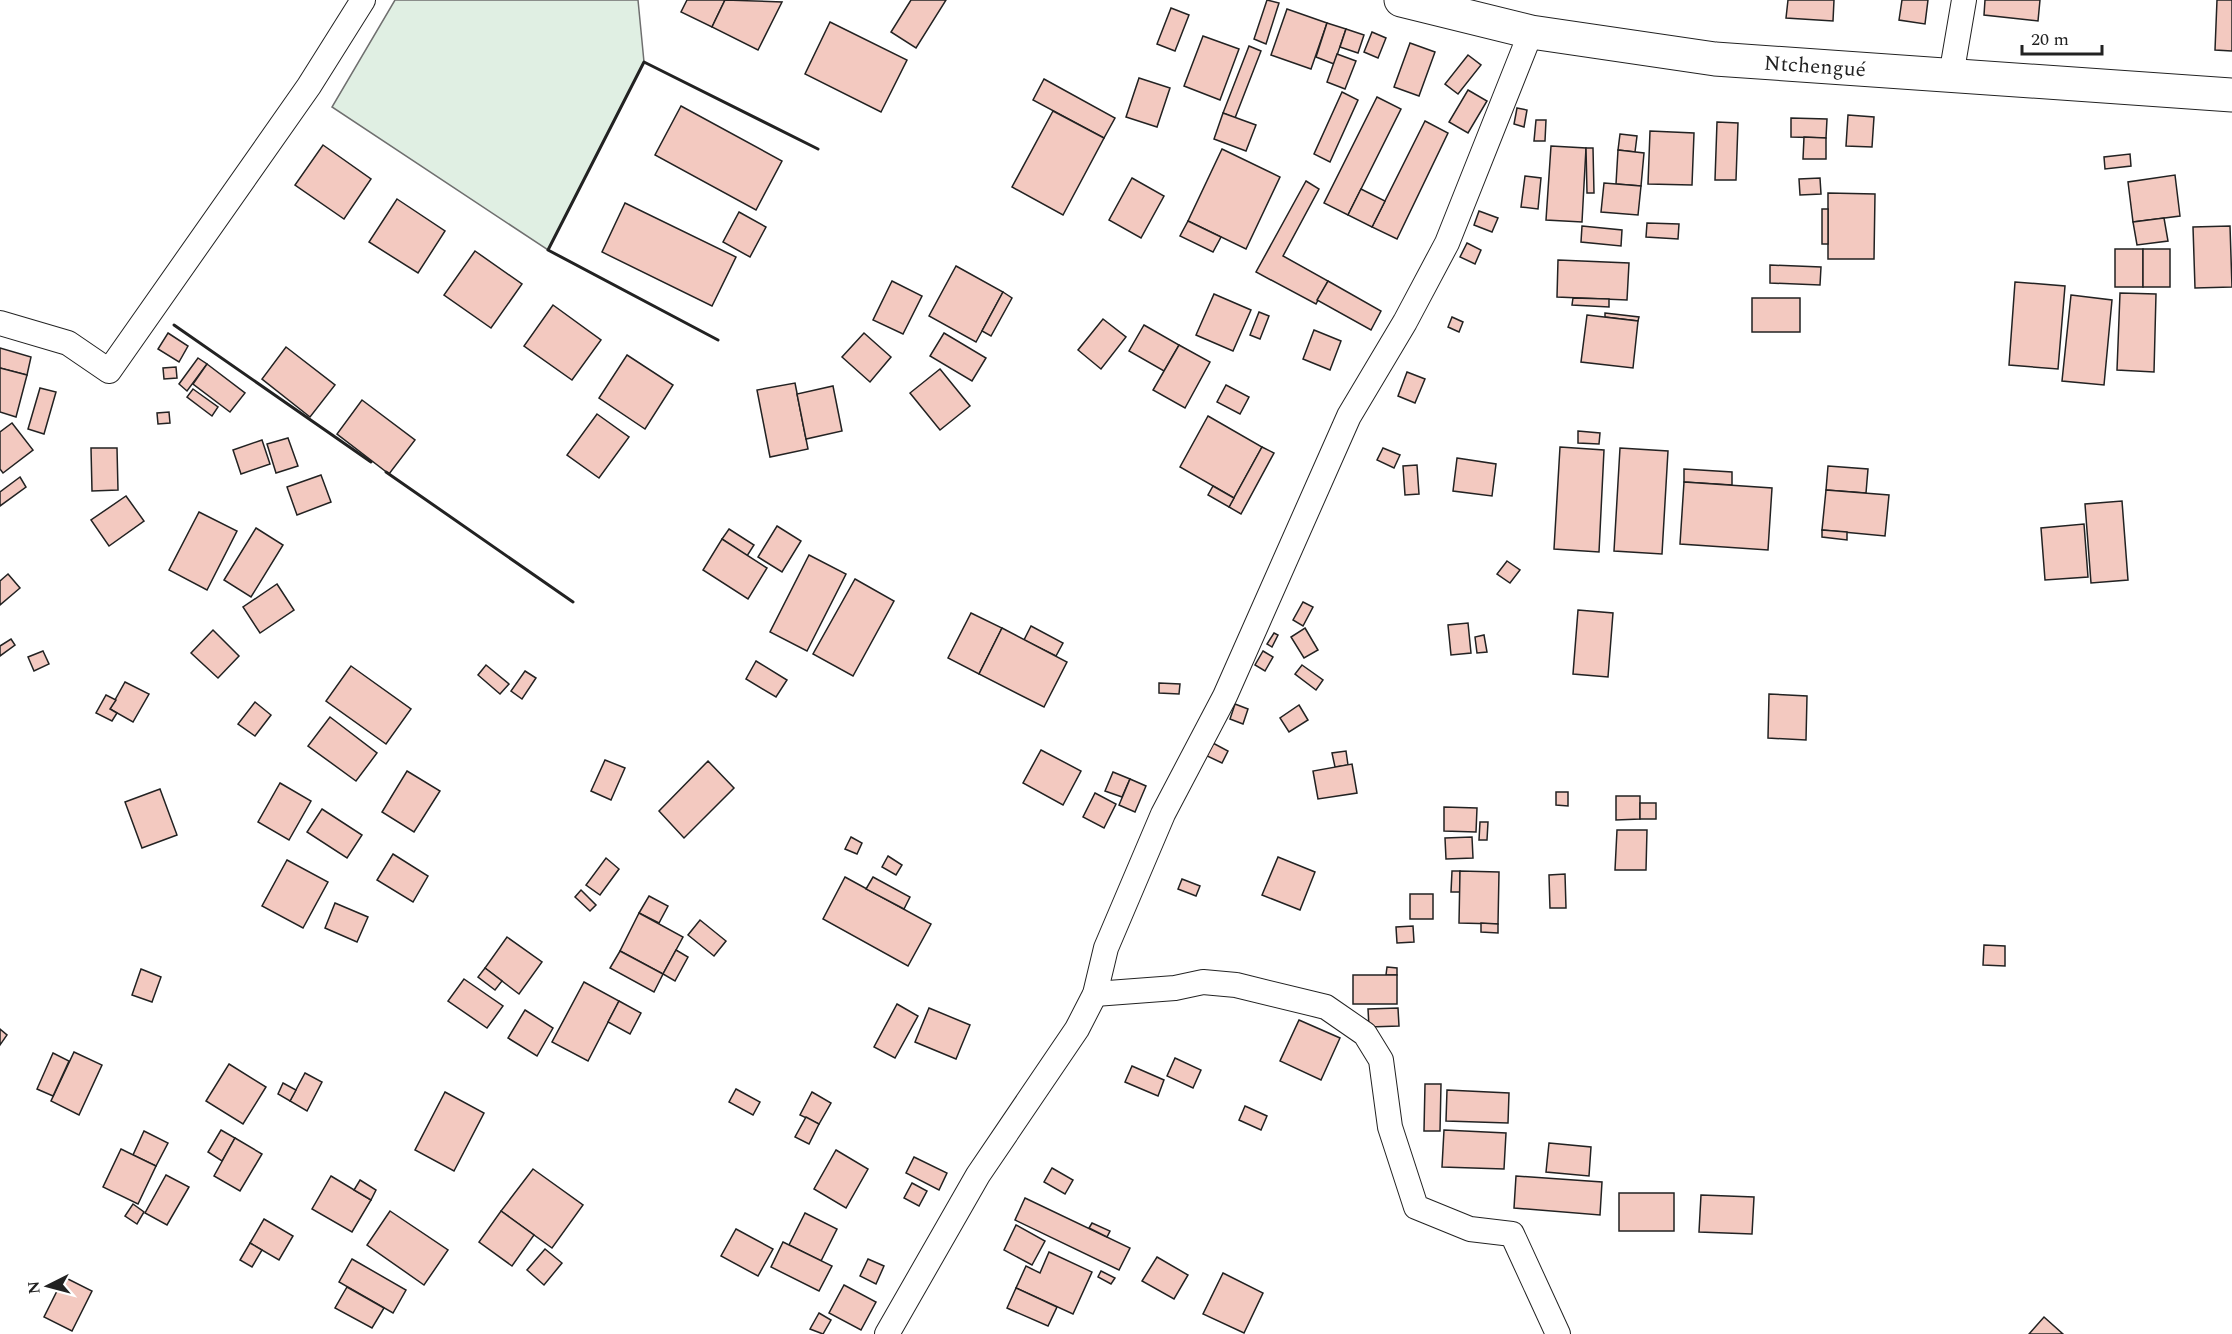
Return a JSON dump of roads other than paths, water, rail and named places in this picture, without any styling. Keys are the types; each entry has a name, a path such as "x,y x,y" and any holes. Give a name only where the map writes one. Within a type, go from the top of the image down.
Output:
{"main road":[{"name":"Ntchengué","path":"1401,0 1531,32 1715,59 2232,95"}],"street":[{"path":"0,323 68,343 109,371 309,86 363,0"},
{"path":"1951,76 1964,0"},
{"path":"887,1334 978,1175 1077,1029 1095,994 1107,948 1163,814 1225,696 1349,416 1405,322 1447,243 1531,32"},
{"path":"1095,994 1176,988 1203,982 1236,985 1326,1006 1365,1034 1381,1060 1390,1127 1416,1207 1470,1229 1512,1234 1558,1334"}]}
